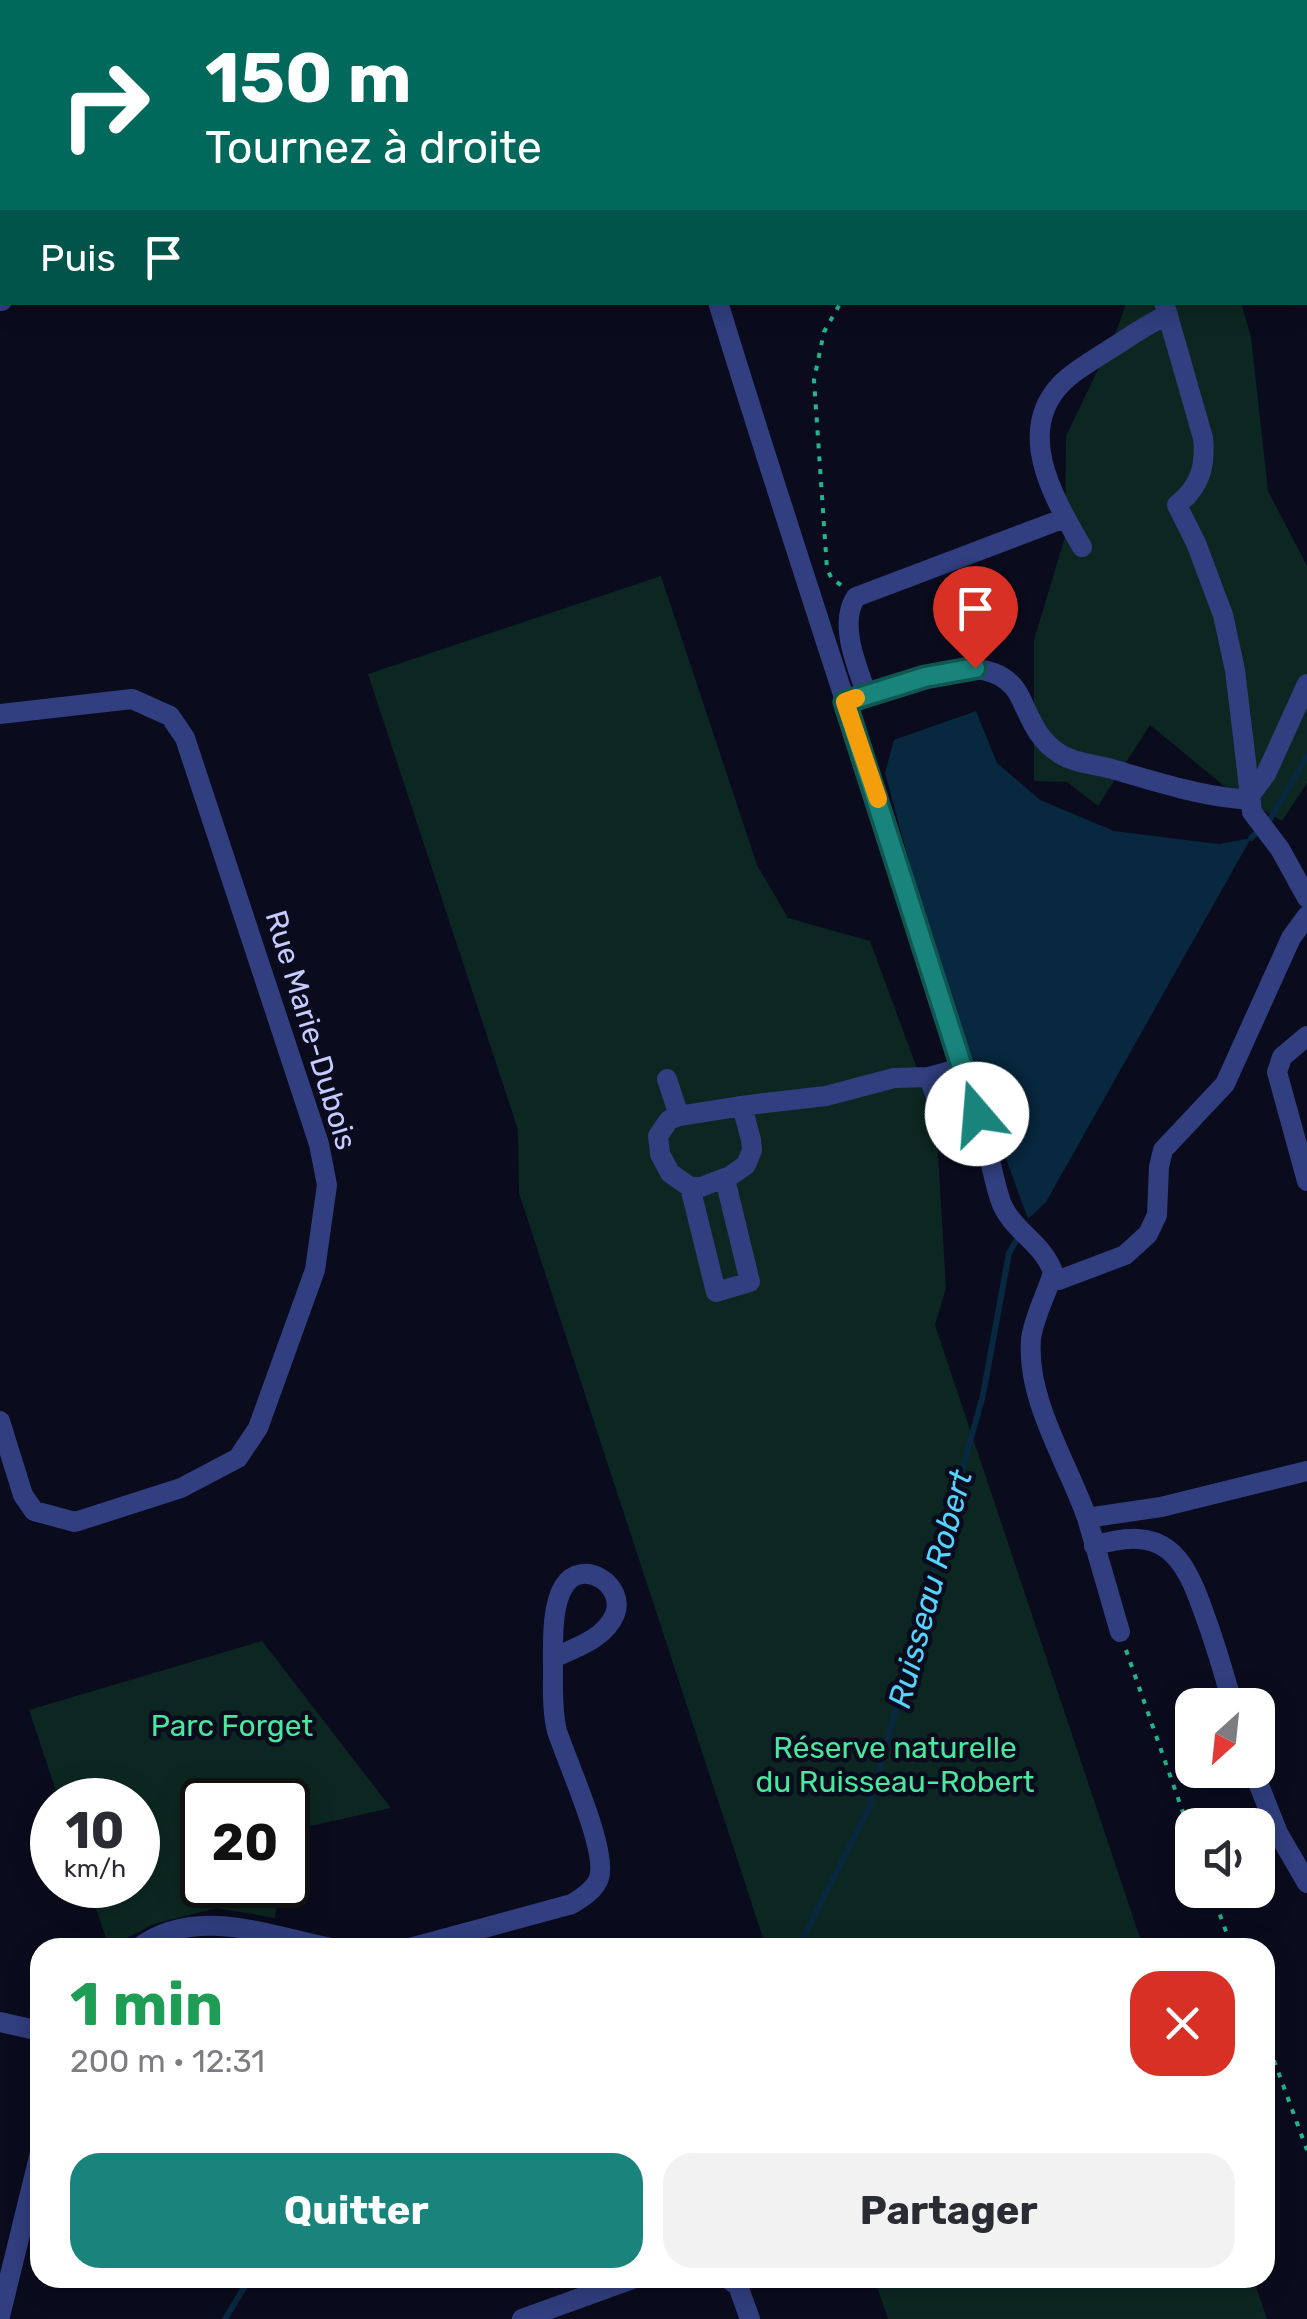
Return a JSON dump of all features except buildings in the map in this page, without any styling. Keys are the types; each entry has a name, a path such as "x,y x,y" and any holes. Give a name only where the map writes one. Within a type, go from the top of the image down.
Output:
{"street":[{"path":"719,305 970,1091 1000,1202 1050,1264 1051,1279 1034,1322 1032,1364 1043,1409 1088,1518 1120,1632"},
{"path":"1082,546 1048,484 1040,443 1046,405 1062,383 1166,309 1205,457 1198,481 1177,505 1210,577 1226,629 1257,817"},
{"path":"867,694 849,626 850,607 856,596 1065,518"},
{"path":"845,702 925,677 985,669 1005,677 1013,685 1038,736 1071,760 1228,798 1257,817 1301,874 1307,898"},
{"path":"1257,817 1266,774 1307,684"},
{"name":"Rue Marie-Dubois","path":"0,714 132,699 170,716 185,738 319,1144 327,1185 315,1270 258,1428 238,1458 182,1488 76,1522 34,1511 23,1495 0,1421"},
{"path":"1051,1279 1059,1280 1112,1262 1148,1234 1157,1215 1163,1150 1226,1084 1291,938 1307,916"},
{"path":"1307,1036 1282,1057 1277,1072 1307,1181"},
{"path":"725,1179 750,1282 716,1292 690,1188 670,1173 658,1144 662,1128 679,1116 826,1096 894,1078 929,1078 962,1068"},
{"path":"929,1078 937,1101 970,1091"},
{"path":"667,1079 679,1116"},
{"path":"690,1188 725,1179 746,1165 752,1150 742,1106"},
{"path":"1088,1518 1161,1508 1307,1471"},
{"path":"1123,1513 1130,1537"},
{"path":"1094,1546 1130,1537 1163,1546 1186,1566 1228,1688"},
{"path":"447,1938 572,1904 599,1879 600,1856 556,1726 553,1658"},
{"path":"1260,1788 1278,1833 1307,1884"},
{"path":"151,1938 191,1924 214,1924 282,1938"},
{"path":"0,2022 30,2028"},
{"path":"0,2316 30,2194"},
{"path":"522,2319 608,2288"},
{"path":"739,2288 750,2319"}],"path":[{"path":"840,305 830,318 818,352 814,411 828,569 832,579 856,596"},
{"path":"1120,1632 1182,1808"},
{"path":"1218,1908 1228,1938"},
{"path":"1275,2063 1307,2150"}],"green space":[{"path":"1125,305 1242,305 1251,337 1268,491 1307,566 1307,783 1282,821 1229,790 1150,725 1098,806 1067,782 1034,781 1034,640 1065,537 1066,436"},
{"name":"Réserve naturelle du Ruisseau-Robert","path":"661,576 757,865 788,918 870,941 936,1120 946,1288 935,1325 1140,1938 763,1938 519,1193 518,1130 368,674"},
{"name":"Parc Forget","path":"262,1641 391,1808 310,1826 310,1778 180,1778 180,1908 217,1908 154,1924 127,1938 106,1938 96,1908 160,1908 160,1778 52,1778 29,1710"},
{"name":"Parc Forget","path":"217,1908 276,1908 275,1918"},
{"path":"877,2288 1256,2288 1267,2319 888,2319"}],"water":[{"path":"976,711 997,763 1040,800 1114,831 1219,844 1251,838 1046,1202 1028,1219 942,982 885,773 894,740"}],"waterway":[{"name":"Ruisseau Robert","path":"1251,838 1269,821 1307,756"},
{"name":"Ruisseau Robert","path":"803,1938 868,1810 983,1395 1009,1253 1019,1236"},
{"name":"Ruisseau Robert","path":"225,2319 244,2288"}],"slow traffic":[{"path":"856,698 845,702 878,799"}],"route":[{"path":"975,668 925,677 845,702 977,1114"}]}
